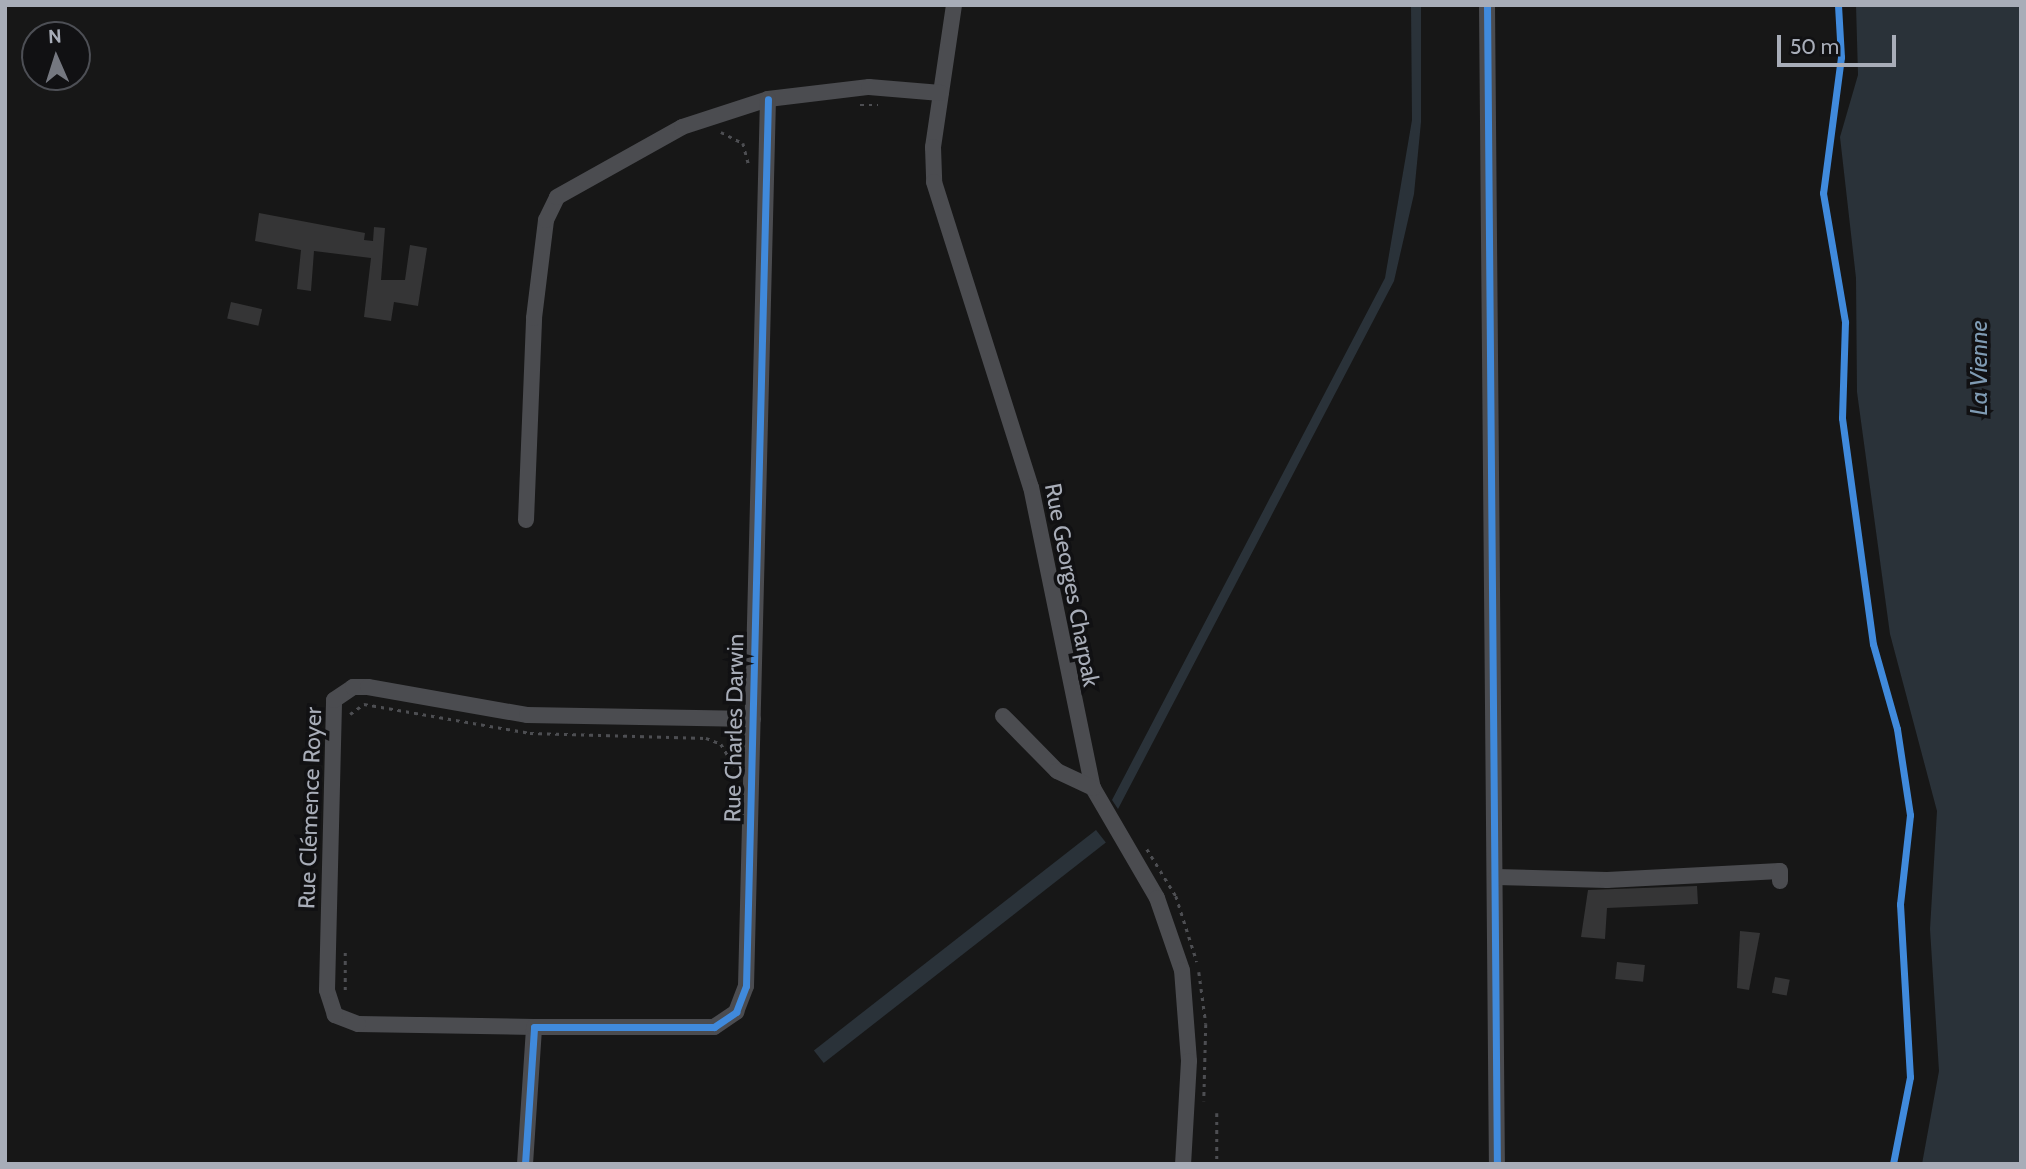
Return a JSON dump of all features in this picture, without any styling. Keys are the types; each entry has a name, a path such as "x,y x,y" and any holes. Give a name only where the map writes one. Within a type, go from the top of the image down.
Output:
{"street":[{"name":"Rue Georges Charpak","path":"954,5 941,93 934,182 1031,487 1093,788 1157,898 1182,970 1189,1061 1183,1164"},
{"path":"1487,5 1497,1164"},
{"path":"526,520 532,340 546,220 569,188 682,127 768,99 869,87 941,93"},
{"name":"Rue Charles Darwin","path":"534,1027 698,1030 736,1012 746,986 768,99"},
{"name":"Rue Clémence Royer","path":"534,1027 358,1024 335,1015 327,990 334,700 341,691 368,687 527,715 753,719"},
{"path":"1003,716 1057,771 1093,788"},
{"path":"1496,877 1607,880 1780,871 1780,881"},
{"path":"525,1164 534,1027"}],"path":[{"path":"857,105 883,105"},
{"path":"734,125 716,132 743,143 749,178"},
{"path":"349,717 364,704 530,733 706,738 726,750 735,768"},
{"path":"735,781 736,756"},
{"path":"346,940 346,997"},
{"path":"1217,1113 1217,1164"}],"water":[{"path":"1411,5 1421,5 1421,122 1414,194 1394,281 1118,809 1112,800 1385,278 1412,120"},
{"name":"La Vienne","path":"1856,5 2021,5 2021,1164 1922,1164 1939,1071 1930,929 1937,811 1890,634 1857,392 1856,278 1840,137 1858,75"},
{"path":"1096,830 1106,843 824,1063 814,1050"}],"building":[{"path":"259,213 365,233 364,240 373,241 374,227 385,228 381,280 405,280 410,245 427,248 418,306 394,302 391,321 364,317 371,258 314,251 311,291 297,289 301,250 255,241"},
{"path":"231,302 262,309 258,326 227,319"},
{"path":"1697,886 1698,904 1607,908 1605,939 1581,937 1588,890"},
{"path":"1740,931 1760,933 1749,990 1737,988"},
{"path":"1617,962 1645,965 1643,982 1615,979"},
{"path":"1775,977 1790,980 1787,996 1772,993"}],"cycle path":[{"path":"1487,5 1497,1164"},
{"path":"1838,5 1841,57 1823,193 1845,322 1842,418 1873,644 1897,729 1910,815 1900,904 1910,1077 1893,1164"},
{"path":"525,1164 534,1027 714,1027 736,1012 746,986 768,99"}]}
